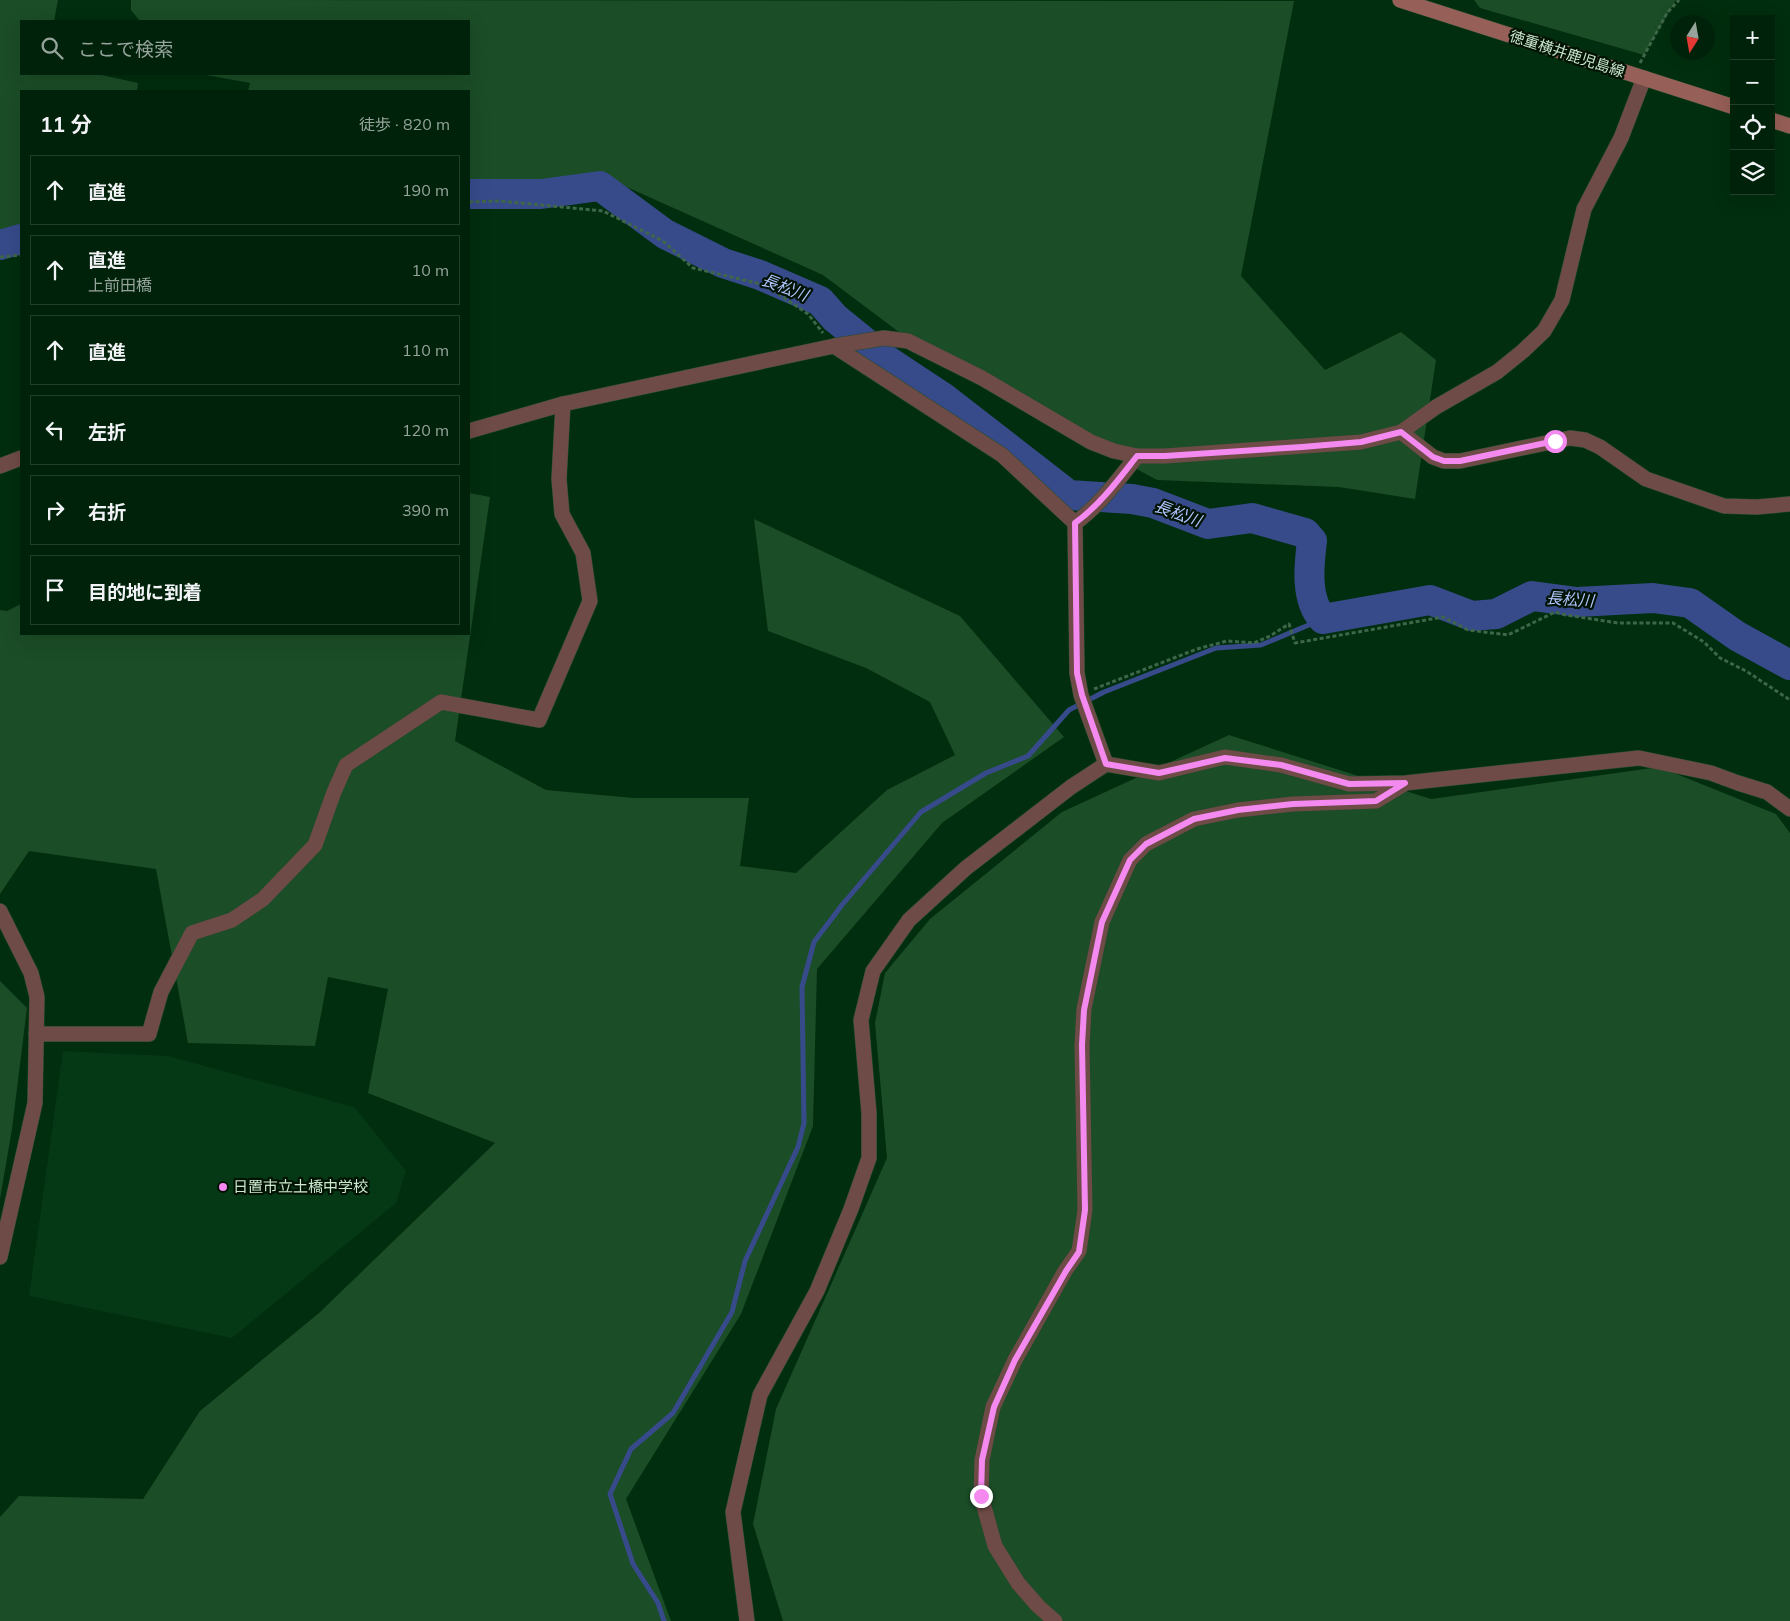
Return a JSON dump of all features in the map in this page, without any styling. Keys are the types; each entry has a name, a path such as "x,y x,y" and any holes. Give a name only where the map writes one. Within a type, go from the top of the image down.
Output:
{"main road":[{"name":"徳重横井鹿児島線","path":"1400,0 1730,107"},
{"path":"1775,121 1790,126"}],"street":[{"path":"470,431 563,404 841,345 884,338 908,341 982,378 1091,442 1114,451 1137,456 1351,443 1401,432 1436,407 1497,372 1544,331 1562,300 1584,210 1621,138 1644,78"},
{"path":"841,345 1002,455 1081,519"},
{"path":"36,1034 149,1034 161,992 192,933 232,920 263,899 316,845 334,792 346,765 441,702 539,720 590,602 583,553 562,514 559,479 563,404"},
{"path":"1401,432 1433,457 1444,461 1460,461 1570,438 1585,440 1600,447 1646,479 1724,506 1790,504"},
{"path":"1106,764 1082,695 1077,673 1081,519 1108,492 1137,456"},
{"path":"0,466 20,458"},
{"path":"747,1621 733,1512 760,1396 816,1291 851,1209 869,1158 870,1113 861,1020 873,971 909,920 966,868 1071,787 1106,764 1159,773 1225,758 1281,765 1349,784 1405,783 1639,758 1711,774 1767,792 1790,809"},
{"path":"1055,1621 1038,1606 1018,1583 995,1546 981,1496 982,1460 994,1407 1015,1360 1079,1252 1085,1210 1082,1045 1084,1010 1102,922 1130,860 1146,844 1194,819 1238,810 1293,804 1376,801 1405,783"},
{"path":"0,911 31,973 36,997 35,1102 0,1257"}],"path":[{"path":"1644,78 1640,63 1667,13 1679,0"},
{"path":"470,202 499,201 603,211 663,242 693,268 765,285 808,314 841,345"},
{"path":"0,257 20,255"},
{"path":"1082,695 1197,649 1227,641 1254,642 1270,636 1289,624 1295,643 1443,617 1468,630 1508,635 1555,612 1618,623 1673,623 1704,642 1720,658 1746,671 1790,700"}],"shaded area":[{"path":"0,0 58,0 54,20 20,20 20,75 102,75 138,83 137,90 20,90 20,230 0,233"},
{"path":"131,0 1294,1 1241,276 1325,370 1401,332 1436,360 1415,499 1339,487 1157,480 940,363 823,275 602,176 470,186 470,90 248,90 250,83 206,75 470,75 470,20 139,20 131,10"},
{"path":"1474,0 1676,0 1644,55 1480,8"},
{"path":"470,493 490,497 455,741 546,790 634,798 749,798 740,866 796,873 887,790 955,755 930,702 866,668 768,631 754,519 960,616 1064,737 942,823 817,969 813,1126 741,1314 626,1499 671,1621 0,1621 0,1517 19,1496 143,1499 200,1411 319,1313 495,1143 368,1093 388,989 328,977 315,1046 188,1043 156,869 29,851 0,894 0,610 7,611 20,604 20,635 470,635"},
{"path":"1229,735 1431,799 1659,767 1776,814 1790,833 1790,1621 783,1621 753,1524 776,1409 887,1158 875,1023 885,973 930,919 1062,812"},
{"path":"0,981 27,1008 12,1129 0,1199"},
{"name":"日置市立土橋中学校","path":"63,1051 168,1056 354,1107 406,1171 396,1203 232,1338 29,1296"}],"waterway":[{"name":"長松川","path":"470,194 541,194 600,186 665,234 723,263 760,275 820,301 835,318 888,361 944,398 1069,495 1132,499 1153,503 1208,524 1252,518 1305,533 1312,541 1309,571 1313,602 1323,619 1430,600 1472,616 1496,614 1532,596 1577,602 1653,598 1690,603 1737,636 1790,665"},
{"name":"長松川","path":"0,245 20,239"},
{"path":"664,1621 658,1603 633,1564 610,1494 631,1449 673,1413 732,1312 745,1261 798,1147 804,1123 802,987 814,942 842,905 921,812 986,773 1028,756 1069,710 1104,692 1216,648 1261,645 1323,619"}],"place":[{"name":"日置市立土橋中学校","path":"223,1187"}],"route":[{"path":"981,1496 982,1460 994,1407 1015,1360 1079,1252 1085,1210 1082,1045 1084,1010 1102,922 1130,860 1146,844 1194,819 1238,810 1293,804 1376,801 1405,783 1349,784 1281,765 1225,758 1159,773 1106,764 1082,695 1077,673 1075,523 1087,514 1108,492 1137,456 1165,456 1361,442 1401,432 1433,457 1444,461 1460,461 1555,441"}]}
